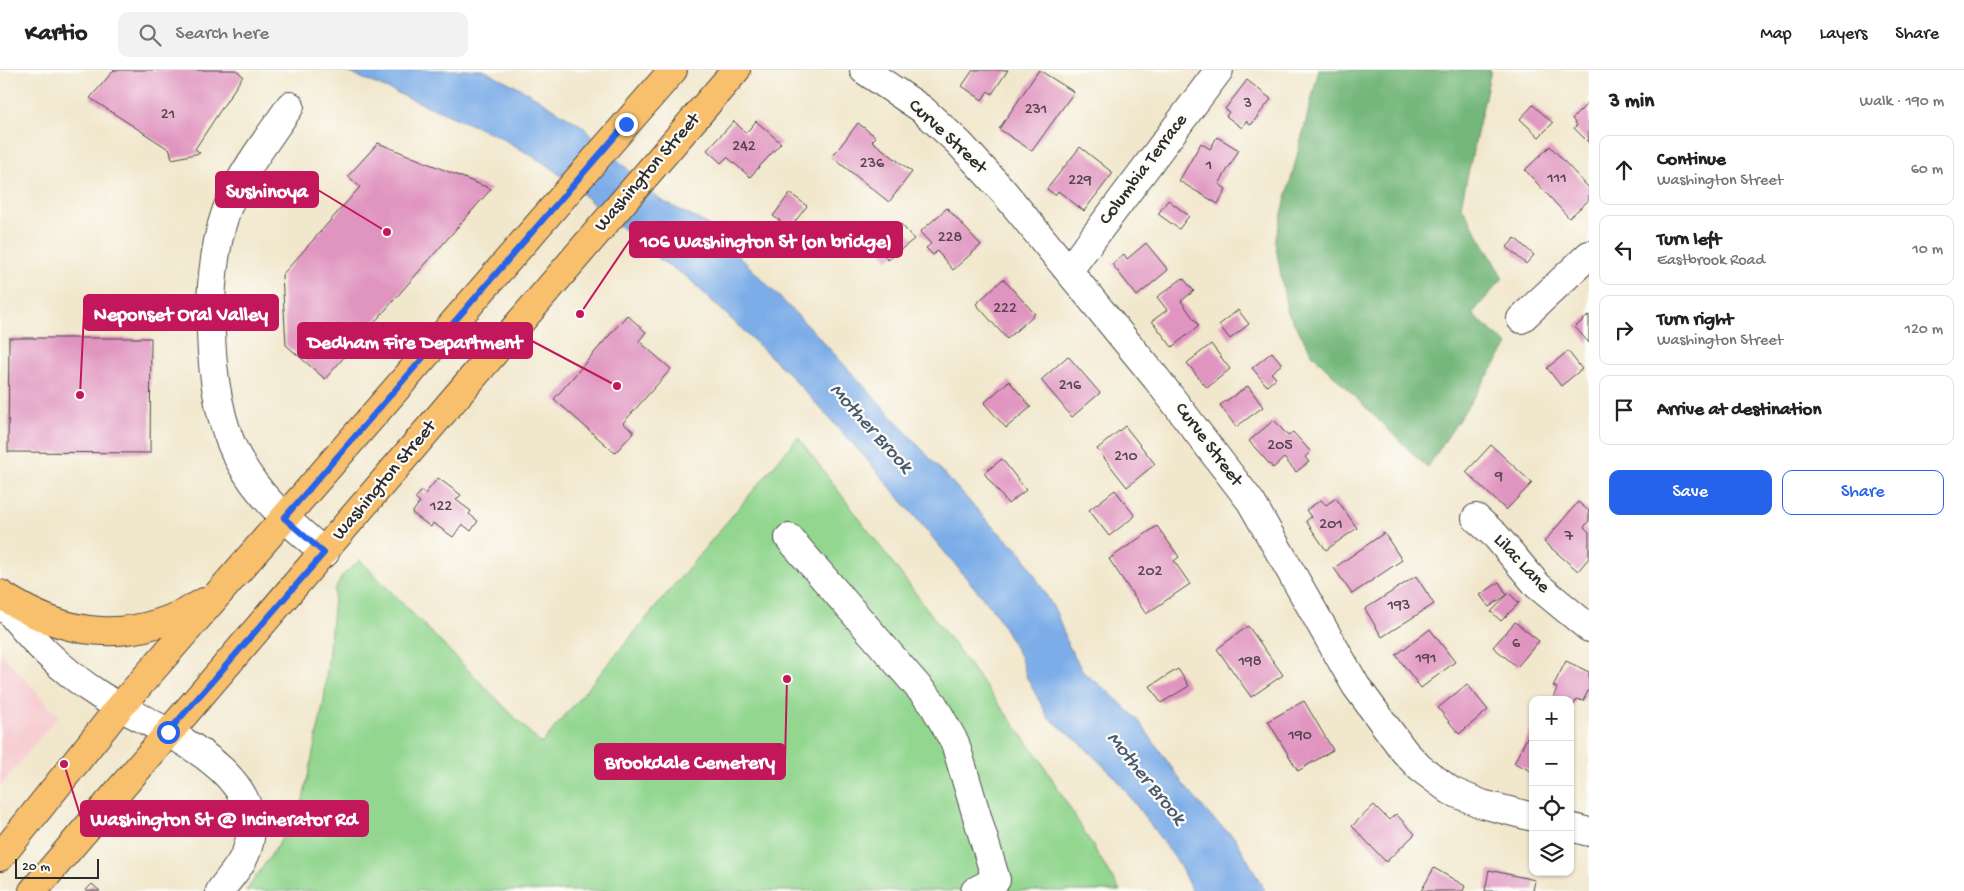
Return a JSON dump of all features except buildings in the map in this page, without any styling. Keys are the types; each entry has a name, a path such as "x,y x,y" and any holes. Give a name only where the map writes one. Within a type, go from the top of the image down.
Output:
{"main road":[{"path":"0,857 120,707 216,594 673,70"},
{"name":"Washington Street","path":"33,891 736,70"},
{"path":"0,594 27,611 59,624 85,630 115,632 155,625 195,607 216,594"}],"street":[{"name":"Curve Street","path":"864,70 922,110 958,142 1003,191 1069,270 1173,400 1251,502 1283,555 1356,686 1404,751 1420,768 1451,791 1482,804 1529,816"},
{"name":"Columbia Terrace","path":"1069,270 1219,70"},
{"path":"290,106 230,200 218,238 212,298 215,381 222,420 234,452 248,475 264,498 324,553"},
{"path":"1521,319 1589,255"},
{"name":"Lilac Lane","path":"1476,518 1496,536 1538,586 1589,628"},
{"path":"789,538 933,704 955,743 992,887"},
{"path":"0,598 23,628 83,684 120,707 193,746 223,771 247,805 251,828 247,850 220,891"},
{"path":"1574,828 1589,832"}],"shaded area":[{"path":"0,652 58,716 0,786"}],"green space":[{"path":"1319,70 1491,70 1461,205 1503,278 1472,314 1508,345 1427,468 1313,355 1287,311 1275,241"},
{"path":"798,437 1040,759 1120,891 246,891 278,845 303,800 324,701 335,589 343,575 360,560 541,744"}],"water":[{"name":"Mother Brook","path":"343,70 483,70 522,89 582,126 660,200 707,224 815,333 993,527 1021,552 1056,612 1069,647 1083,672 1111,694 1139,721 1183,784 1211,817 1236,839 1265,891 1192,891 1178,862 1116,778 1079,742 1048,717 1027,678 1020,656 995,612 864,456 789,374 687,277 660,260 549,166 498,136"}],"place":[{"name":"Sushinoya","path":"387,232"},
{"name":"106 Washington St (on bridge)","path":"580,314"},
{"name":"Dedham Fire Department","path":"617,386"},
{"name":"Neponset Oral Valley","path":"80,395"},
{"name":"Brookdale Cemetery","path":"787,679"},
{"name":"Washington St @ Incinerator Rd","path":"64,764"}],"route":[{"path":"168,732 324,553 284,518 626,124"}]}
